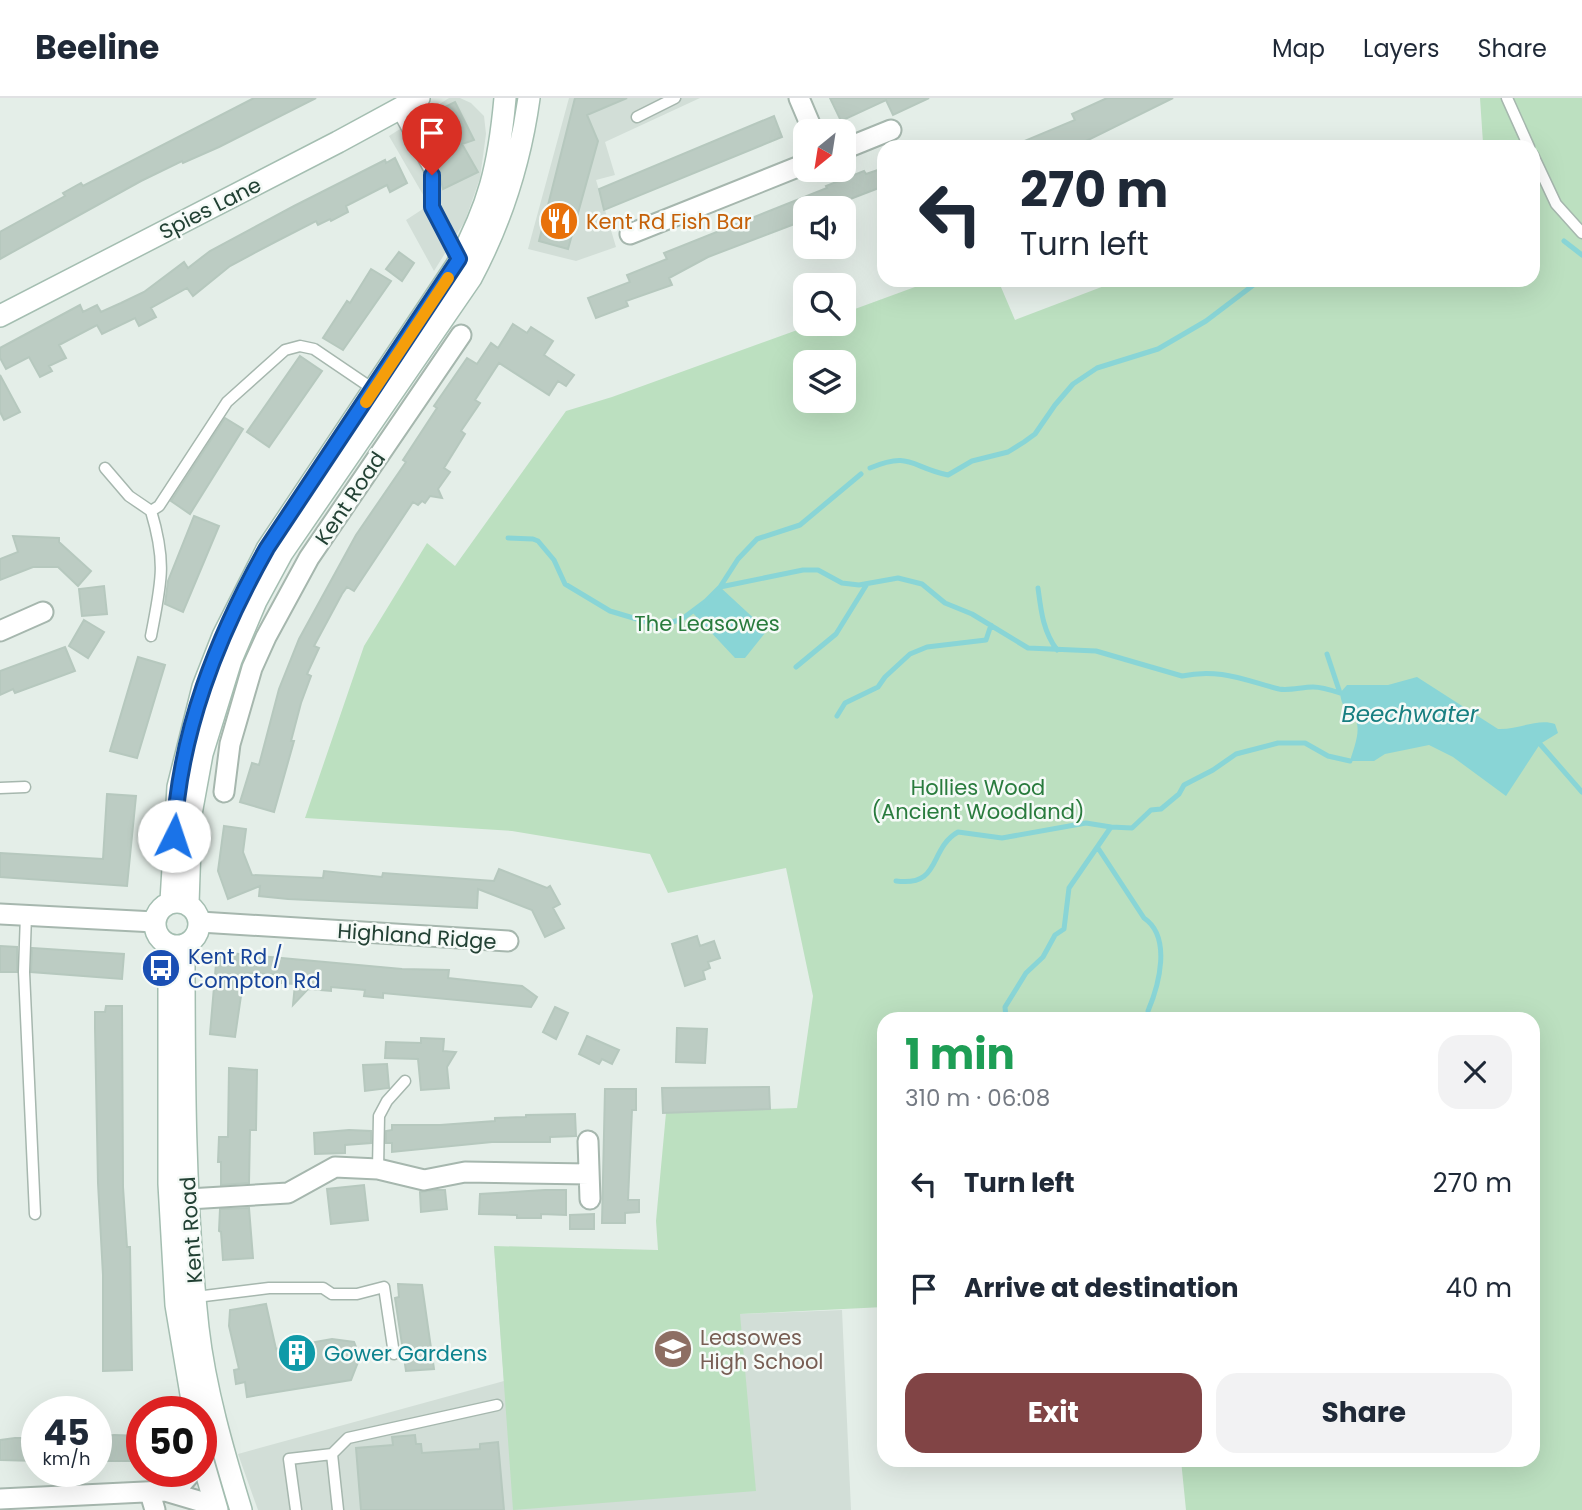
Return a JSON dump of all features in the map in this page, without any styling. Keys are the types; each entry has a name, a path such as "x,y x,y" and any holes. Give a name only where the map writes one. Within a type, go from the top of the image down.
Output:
{"main road":[{"name":"Spies Lane","path":"0,316 419,98"},
{"name":"Kent Road","path":"180,903 178,787 203,687 218,649 242,592 267,548 374,390 475,231 492,186 505,98"},
{"name":"Kent Road","path":"180,903 195,786 202,754 231,660 256,601 282,553 471,278 492,239 507,201 523,145 530,98"},
{"path":"180,903 196,911 200,922 196,936 176,945 156,931 155,922 157,913 180,903"},
{"name":"Kent Road","path":"176,945 188,1199 199,1330 208,1383 240,1510"},
{"name":"Kent Road","path":"176,945 169,1184 177,1305 191,1396"},
{"path":"209,1487 215,1510"}],"street":[{"path":"799,98 808,119"},
{"path":"856,144 891,130"},
{"path":"630,234 793,169"},
{"name":"Kent Road","path":"224,792 230,744 252,668 309,558 461,335"},
{"path":"0,631 43,612"},
{"path":"231,660 252,668"},
{"path":"0,914 155,922"},
{"name":"Highland Ridge","path":"200,922 509,942"},
{"path":"588,1141 590,1199"},
{"path":"188,1199 288,1193 335,1167 378,1169 424,1180 465,1172 589,1174"},
{"path":"157,1498 174,1487"},
{"path":"0,1499 157,1498 206,1503 215,1510"}],"lane":[{"path":"637,117 675,98"},
{"path":"1507,98 1526,140"},
{"path":"397,110 432,175 432,207 459,259"},
{"path":"1540,170 1556,204 1582,233"},
{"path":"151,511 159,506 226,402 285,350 300,346 314,349 374,390"},
{"path":"105,468 129,496 151,511 162,555 162,580 151,636"},
{"path":"0,788 25,788"},
{"path":"26,915 24,972 35,1214"},
{"path":"378,1169 379,1116 387,1101 405,1080"},
{"path":"196,1297 270,1288 323,1288 332,1294 357,1294 384,1287 394,1354"},
{"path":"296,1510 289,1459 332,1454 348,1438 497,1405"},
{"path":"332,1454 338,1510"}],"shaded area":[{"path":"449,98 460,98 471,103 484,116 486,134 480,178 465,221 434,271 406,220 429,205 389,136"},
{"path":"569,98 700,98 605,142 615,175 596,180 616,247 576,261 528,249"},
{"name":"Leasowes High School","path":"494,1246 664,1317 842,1310 851,1510 258,1510 238,1454 504,1381"}],"green space":[{"path":"1480,98 1582,98 1582,1510 1186,1510 1182,1467 1540,1467 1540,1012 877,1012 877,1307 740,1314 756,1491 513,1510 494,1246 658,1250 656,1221 666,1113 797,1108 813,996 786,868 668,893 650,854 512,831 305,818 364,646 427,543 455,566 566,411 793,332 793,336 856,336 856,309 915,287 1001,287 1015,320 1102,287 1540,287 1540,140 1483,140"}],"water":[{"path":"720,587 760,624 765,633 745,658 735,658 692,612"},
{"name":"Beechwater","path":"1417,677 1498,729 1548,723 1555,724 1558,733 1540,744 1506,796 1453,757 1429,745 1385,754 1374,761 1350,761 1358,730 1354,717 1342,703 1340,693 1347,685 1388,685"}],"building":[{"path":"254,98 316,98 219,147 141,181 0,259 0,232 65,196 63,193 81,183 83,186"},
{"path":"575,98 627,98 587,115 598,141 568,249 539,241"},
{"path":"830,98 929,98 893,115 886,100 840,119"},
{"path":"1107,98 1173,98 1088,140 1027,140 1075,120 1072,114"},
{"path":"455,102 474,140 462,144 478,172 443,189 439,171 412,123"},
{"path":"774,116 782,137 604,210 599,189"},
{"path":"395,158 407,183 390,192 387,185 346,206 348,212 331,221 330,219 318,225 316,221 277,241 230,266 193,296 187,288 151,308 156,317 139,326 135,318 102,334 97,325 59,345 66,358 49,366 52,371 40,377 29,357 6,369 0,358 0,348 80,305 83,312 97,305 101,312 121,303 144,292 184,262 188,268 210,251 294,206 385,160 386,163"},
{"path":"877,170 877,189 856,197 807,196 836,182 856,182 856,174 864,171 866,174"},
{"path":"793,202 793,225 708,257 669,278 672,285 626,301 628,306 596,318 588,298 630,282 627,275 667,259 664,253"},
{"path":"399,252 414,263 402,281 386,269"},
{"path":"371,269 391,281 343,350 323,338 347,301 350,303"},
{"path":"513,324 527,333 531,327 553,341 544,355 574,375 566,386 558,381 549,395 499,363 475,400 480,403 461,431 465,434 444,468 450,472 438,489 442,498 430,496 425,503 422,501 418,505 413,502 354,591 347,587 342,594 314,646 319,648 307,674 311,676 301,703 291,741 294,741 274,812 240,802 252,763 259,765 279,689 299,639 356,535 406,462 403,460 437,408 434,406 467,358 477,364 491,343 498,348"},
{"path":"300,356 322,371 269,447 247,432"},
{"path":"0,375 20,412 4,420 0,412"},
{"path":"225,418 243,429 190,514 171,501"},
{"path":"194,516 219,526 183,612 165,604 168,581"},
{"path":"13,536 59,538 59,542 91,571 78,586 58,567 33,567 0,580 0,559 18,552"},
{"path":"104,586 107,614 82,616 79,589"},
{"path":"84,620 104,632 88,658 69,646"},
{"path":"65,647 75,671 15,693 13,689 0,695 0,671"},
{"path":"138,657 165,665 137,758 110,751"},
{"path":"107,794 136,796 127,886 0,877 0,853 103,859"},
{"path":"224,826 246,829 243,852 252,875 323,878 324,871 382,877 383,873 494,881 499,869 547,888 550,886 560,904 553,908 564,928 545,937 532,910 478,889 477,908 288,899 259,896 260,886 228,899 218,871"},
{"path":"697,936 700,946 714,941 720,958 708,962 710,968 703,971 705,979 685,986 672,944"},
{"path":"0,946 17,947 17,972 0,972"},
{"path":"32,948 124,954 122,979 31,972"},
{"path":"217,952 402,969 449,970 448,978 522,986 537,997 531,1007 383,993 383,998 364,996 365,990 331,987 331,991 308,989 293,1005 295,984 282,983 282,975 248,973 244,975 235,1037 210,1034"},
{"path":"106,1006 122,1006 123,1187 127,1247 130,1247 132,1370 103,1371 103,1275 98,1183 95,1012 105,1012"},
{"path":"555,1007 568,1013 556,1039 543,1032"},
{"path":"677,1028 707,1029 705,1063 676,1062"},
{"path":"587,1036 619,1050 612,1064 602,1059 599,1064 579,1054"},
{"path":"421,1038 444,1039 443,1051 456,1052 447,1067 449,1088 421,1090 418,1059 385,1058 386,1042 421,1043"},
{"path":"387,1064 389,1088 365,1091 363,1065"},
{"path":"229,1068 257,1070 256,1130 250,1130 249,1183 221,1185 219,1137 228,1137"},
{"path":"769,1087 770,1109 663,1113 662,1088"},
{"path":"605,1089 636,1089 636,1110 632,1110 628,1200 639,1200 639,1212 625,1213 625,1223 602,1223"},
{"path":"575,1114 576,1136 550,1137 550,1142 492,1142 392,1152 392,1143 386,1143 386,1131 392,1130 392,1125 440,1125 495,1121 495,1118 526,1115"},
{"path":"371,1131 371,1143 345,1145 345,1153 315,1154 314,1133"},
{"path":"364,1185 368,1220 331,1224 327,1189"},
{"path":"445,1190 447,1209 421,1212 420,1192"},
{"path":"566,1190 566,1215 541,1214 541,1218 517,1218 517,1215 479,1214 480,1194"},
{"path":"249,1208 253,1258 223,1260 219,1231 220,1209"},
{"path":"594,1214 594,1229 570,1229 570,1215"},
{"path":"398,1284 422,1285 434,1369 406,1371 395,1298 399,1297"},
{"name":"Gower Gardens","path":"266,1304 276,1349 332,1339 354,1342 360,1357 351,1380 247,1397 245,1382 236,1384 234,1370 239,1369 229,1326 230,1310"},
{"path":"112,1435 126,1435 126,1461 112,1461"},
{"path":"415,1435 416,1444 421,1444 422,1453 480,1449 480,1444 498,1442 504,1510 361,1510 356,1448 393,1445 392,1437"},
{"path":"21,1438 21,1461 0,1460 0,1440"}],"waterway":[{"path":"1564,241 1582,255"},
{"path":"870,468 903,461 948,475 972,461 1008,452 1035,434 1073,384 1097,368 1158,349 1206,321 1251,287"},
{"path":"720,587 738,559 757,539 800,525 861,474"},
{"path":"508,538 538,541 554,560 565,584 610,611 660,626 682,619 720,587 803,570 818,570 842,583 859,585 898,578 922,584 945,603 972,614 1028,648 1096,651 1182,676 1220,674 1279,689 1316,687 1340,693"},
{"path":"796,667 836,634 867,584"},
{"path":"1038,588 1046,628 1057,650"},
{"path":"837,716 845,703 878,687 910,654 927,647 986,640 991,625"},
{"path":"1327,654 1340,693"},
{"path":"1005,1012 1005,1007 1026,973 1043,957 1055,935 1064,929 1069,888 1111,827 1132,828 1151,810 1161,809 1179,794 1184,785 1236,754 1278,743 1305,743 1328,756 1350,761"},
{"path":"1540,744 1582,792"},
{"path":"896,881 911,881 928,873 942,848 958,832 1002,838 1086,823 1111,827"},
{"path":"1098,848 1158,937 1161,962 1148,1011"}],"slow traffic":[{"path":"366,402 448,278"}],"place":[{"name":"Kent Rd Fish Bar","path":"559,221"},
{"name":"Kent Rd / Compton Rd","path":"161,968"},
{"name":"Leasowes High School","path":"673,1349"},
{"name":"Gower Gardens","path":"297,1353"}],"route":[{"path":"174,836 178,787 203,687 242,592 267,548 459,259 432,207 432,175"}],"park label":[{"name":"The Leasowes","path":"707,623"},
{"name":"Hollies Wood (Ancient Woodland)","path":"978,799"}]}
